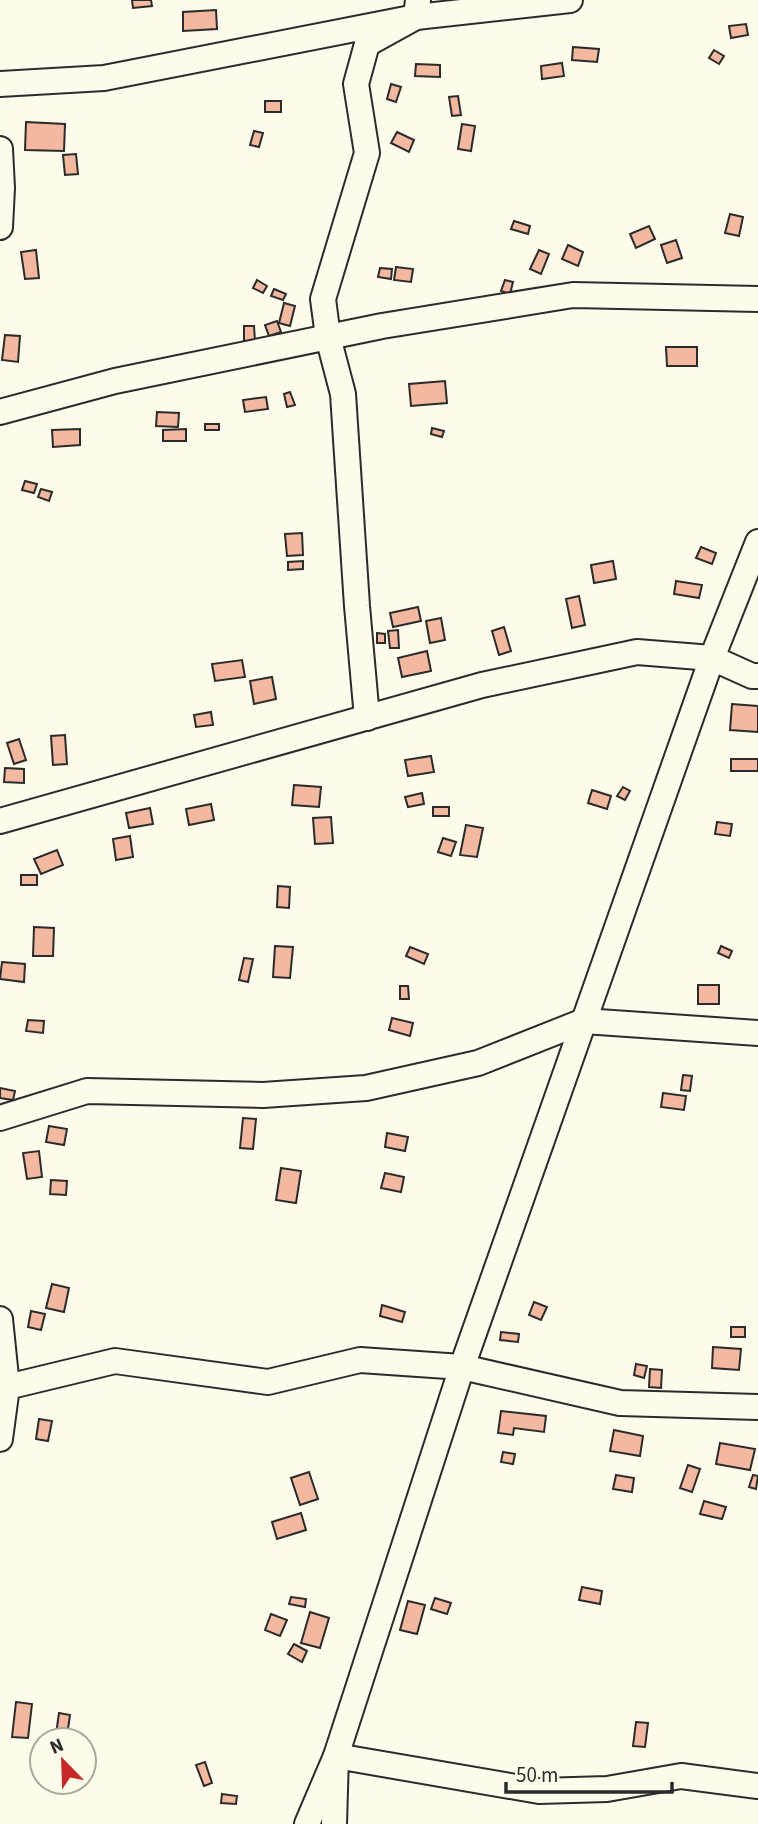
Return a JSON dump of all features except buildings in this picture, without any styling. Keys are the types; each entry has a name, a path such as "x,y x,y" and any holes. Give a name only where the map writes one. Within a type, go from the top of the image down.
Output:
{"street":[{"path":"0,84 103,78 417,8 570,0"},
{"path":"368,718 357,606 343,394 328,337 323,299 367,153 356,84 367,44 417,8"},
{"path":"0,149 0,227"},
{"path":"0,412 115,381 328,337 573,295 758,299"},
{"path":"307,1824 337,1756 462,1367 712,659 758,542"},
{"path":"0,821 482,685 637,652 712,659 758,676"},
{"path":"0,1118 88,1091 262,1095 366,1088 478,1063 584,1021 758,1033"},
{"path":"0,1319 7,1387 0,1439"},
{"path":"7,1387 115,1361 268,1382 360,1360 462,1367 620,1403 758,1407"},
{"path":"337,1756 539,1791 607,1789 681,1776 758,1786"},
{"path":"334,1824 337,1756"}]}
